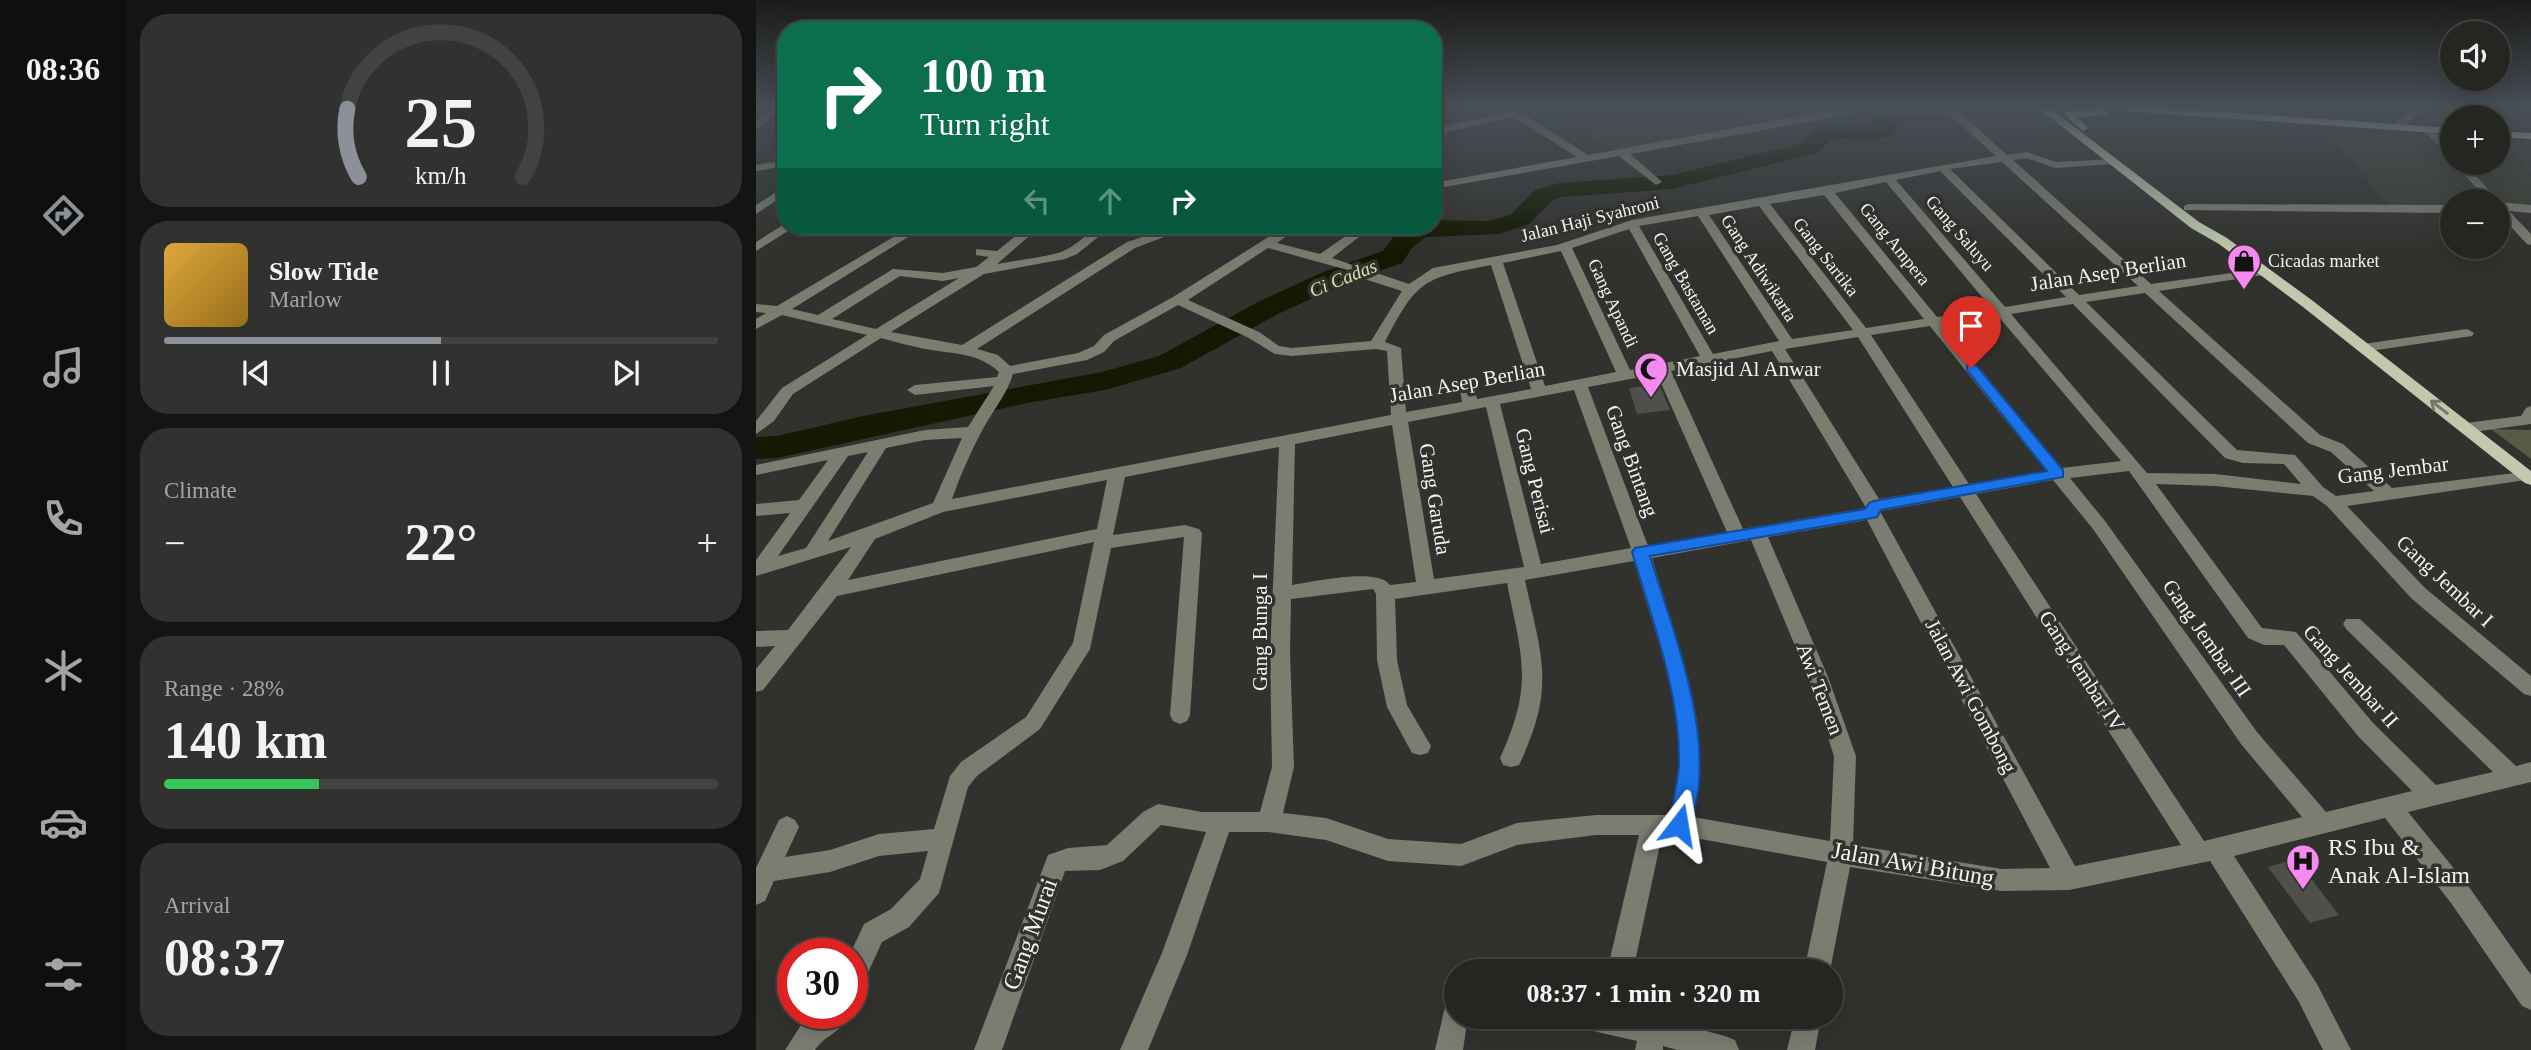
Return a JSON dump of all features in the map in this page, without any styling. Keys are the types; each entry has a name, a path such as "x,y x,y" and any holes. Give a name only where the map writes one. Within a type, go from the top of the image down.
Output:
{"main road":[{"path":"2105,155 2195,225 2223,241 2263,271 2529,477"},
{"path":"2118,155 2209,223 2223,241"}],"street":[{"path":"1581,155 1587,159"},
{"path":"1442,184 1606,155"},
{"path":"1624,155 1656,182"},
{"path":"1999,155 2149,287 2314,439 2337,448 2390,496"},
{"name":"Jalan Haji Syahroni","path":"1376,345 1397,307 1428,274 1565,246 1632,224 1827,191 1942,167 2029,155 2055,165 2112,160"},
{"path":"756,168 777,164"},
{"name":"Gang Jembar I","path":"1942,167 2231,454 2243,458 2289,459 2418,593 2531,688"},
{"path":"2470,175 2483,189"},
{"name":"Gang Saluyu","path":"1888,178 2005,311 2138,471"},
{"name":"Gang Ampera","path":"1827,191 2058,474"},
{"path":"756,210 777,195"},
{"name":"Gang Sartika","path":"1762,202 1862,332 1966,489"},
{"path":"2510,207 2531,209"},
{"path":"2188,208 2440,209"},
{"name":"Gang Adiwikarta","path":"1701,212 1782,345 1873,510"},
{"path":"2510,219 2531,242"},
{"name":"Gang Bastaman","path":"1632,224 1709,359"},
{"path":"756,247 777,234"},
{"path":"756,325 905,235"},
{"path":"756,429 769,418 787,391 979,271 1024,235"},
{"path":"820,320 898,272 943,277 1066,255 1094,235"},
{"path":"965,351 1131,245 1160,235"},
{"path":"915,390 1001,387 1082,357 1281,235"},
{"path":"1321,260 1355,235"},
{"path":"1268,244 1413,290"},
{"name":"Gang Apandi","path":"1565,246 1626,377"},
{"path":"980,252 1000,255"},
{"path":"1495,259 1540,393"},
{"name":"Jalan Asep Berlian","path":"758,568 869,535 940,507 1782,345 2263,271"},
{"path":"1178,300 1236,327 1275,350 1292,352 1376,345"},
{"path":"756,308 783,311 993,358 1001,387 973,432 940,507"},
{"path":"2363,348 2467,334"},
{"name":"Gang Garuda","path":"1376,345 1394,348 1399,417 1426,587"},
{"name":"Awi Temen","path":"1663,370 1818,677 1845,755 1841,852 1819,959"},
{"path":"1466,383 1471,405"},
{"name":"Gang Bintang","path":"1580,385 1641,552 1667,640 1689,734 1689,785 1679,825"},
{"path":"2531,398 2531,404"},
{"name":"Gang Perisai","path":"1492,402 1534,571"},
{"path":"2466,428 2528,420 2531,411"},
{"path":"756,470 925,435 973,432"},
{"name":"Gang Bunga I","path":"1269,822 1283,767 1280,654 1287,440"},
{"path":"811,554 881,444"},
{"path":"758,568 843,452"},
{"name":"Gang Jembar","path":"1385,593 1515,575 1747,535 1966,489 2058,474 2138,471 2325,497 2390,496 2529,477"},
{"name":"Gang Jembar II","path":"2138,471 2255,633 2264,637 2288,637 2366,730 2432,797"},
{"path":"868,944 873,933 900,918 930,885 958,783 969,769 1033,723 1083,644 1117,473"},
{"name":"Gang Jembar III","path":"2058,474 2136,575 2249,738 2322,824"},
{"name":"Gang Jembar IV","path":"1966,489 2207,851 2308,993 2337,1050"},
{"path":"756,510 802,506"},
{"name":"Jalan Awi Gombong","path":"1873,510 2069,879"},
{"path":"831,590 1105,538 1185,531 1193,533 1180,715"},
{"path":"756,684 831,590 869,535"},
{"path":"1511,758 1526,731 1536,682 1534,654 1515,575"},
{"path":"1284,593 1372,582 1379,584 1385,593 1387,660 1394,697 1401,715 1420,746"},
{"path":"2353,624 2522,775"},
{"path":"756,639 793,637"},
{"name":"Jalan Awi Bitung","path":"1294,825 1326,829 1388,850 1461,855 1517,834 1596,825 1679,825 2002,880 2069,879 2207,851 2522,775"},
{"path":"2390,807 2460,895 2531,997"},
{"name":"Gang Murai","path":"988,1050 1056,863 1067,858 1093,860 1126,848 1158,814 1202,822 1269,822 1294,825"},
{"path":"1623,959 1653,825"},
{"path":"756,892 786,827"},
{"path":"1135,1050 1174,955 1219,829"},
{"path":"767,871 830,861 878,845 943,839"},
{"path":"799,1050 813,1029"},
{"path":"1449,1050 1452,1029"},
{"path":"1628,1029 1651,1040 1726,1050"},
{"path":"1801,1050 1805,1029"}],"shaded area":[{"path":"2346,155 2440,155 2440,175 2465,175 2479,189 2440,189 2440,207 2390,206"},
{"path":"2513,155 2531,155 2531,173"},
{"path":"2510,157 2531,176 2531,207 2510,205 2510,189 2485,189 2473,175 2510,175"}],"green space":[{"path":"2491,429 2531,430 2531,459"}],"building":[{"name":"Masjid Al Anwar","path":"1659,384 1670,410 1637,414 1629,388"},
{"name":"RS Ibu & Anak Al-Islam","path":"2296,859 2339,915 2310,923 2268,867"}],"waterway":[{"name":"Ci Cadas","path":"1442,228 1489,229 1519,220 1544,195 1559,190 1635,187 1672,182 1782,155"},
{"name":"Ci Cadas","path":"756,448 777,447 863,426 1027,393 1105,381 1170,362 1218,338 1268,308 1333,278 1393,257 1402,243 1413,235"}],"place":[{"name":"Cicadas market","path":"2244,291"},
{"name":"Masjid Al Anwar","path":"1651,399"},
{"name":"RS Ibu & Anak Al-Islam","path":"2303,891"}],"route":[{"path":"1679,825 1689,785 1689,734 1667,640 1641,552 1872,513 1874,506 2058,474 1971,368"}]}
